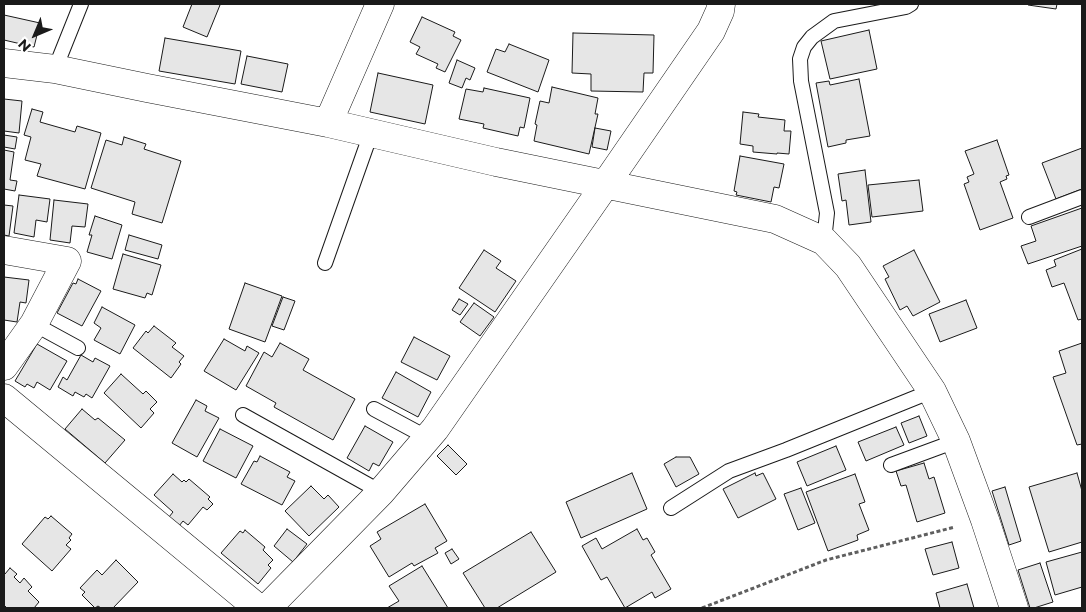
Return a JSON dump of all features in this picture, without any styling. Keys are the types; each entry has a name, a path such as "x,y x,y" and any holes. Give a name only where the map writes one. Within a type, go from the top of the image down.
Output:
{"street":[{"path":"328,123 380,4"},
{"path":"267,608 381,492 435,429 711,31 721,4"},
{"path":"4,62 55,69 328,123 496,162 775,219 824,241 848,266 932,391 956,441 1014,608"},
{"path":"4,250 67,261 34,324 4,366"},
{"path":"4,398 258,608"}],"lane":[{"path":"55,69 81,4"},
{"path":"824,241 827,213 801,81 800,59 804,47 812,37 834,21 906,7 912,4"},
{"path":"325,263 370,133"},
{"path":"1029,217 1082,197"},
{"path":"34,324 78,348"},
{"path":"671,508 729,471 932,391"},
{"path":"374,409 428,438"},
{"path":"243,415 381,492"},
{"path":"890,465 956,441"}],"path":[{"path":"702,608 826,560 985,520"}],"building":[{"path":"192,4 220,5 207,37 183,27"},
{"path":"1028,4 1057,4 1056,9"},
{"path":"4,15 40,23 34,47 4,40"},
{"path":"422,17 455,32 453,36 461,40 445,72 436,68 438,64 416,54 420,47 410,42"},
{"path":"869,30 877,69 830,79 821,41"},
{"path":"573,33 654,35 653,73 644,73 643,92 591,91 591,74 572,73"},
{"path":"165,38 241,51 235,84 159,71"},
{"path":"509,44 549,60 538,92 487,72 496,49 505,52"},
{"path":"247,56 288,64 282,92 241,84"},
{"path":"457,60 475,68 470,80 466,78 462,88 449,83"},
{"path":"378,73 433,85 425,124 370,112"},
{"path":"859,79 870,136 846,140 846,143 828,147 816,83 829,81 830,85"},
{"path":"552,87 598,98 595,114 598,114 589,154 534,141 537,125 535,124 540,101 549,103"},
{"path":"484,88 530,98 524,128 520,127 518,136 483,128 484,124 459,119 466,89 483,92"},
{"path":"4,99 22,101 19,133 4,131"},
{"path":"32,109 43,112 40,122 75,132 77,126 101,133 85,189 37,176 41,164 25,160 31,137 24,135"},
{"path":"743,112 759,114 758,117 785,120 784,131 791,131 789,154 753,152 753,146 740,144"},
{"path":"595,128 611,131 607,150 592,147"},
{"path":"4,135 17,137 15,149 4,147"},
{"path":"124,137 146,144 144,149 181,161 162,223 132,214 135,202 91,188 106,140 122,145"},
{"path":"997,140 1009,175 1006,176 1007,179 1000,182 1013,218 980,230 964,184 969,182 967,177 974,174 965,151"},
{"path":"1082,148 1082,189 1056,199 1042,163"},
{"path":"4,150 14,152 10,180 17,181 15,191 4,189"},
{"path":"740,156 784,164 779,188 774,187 771,202 736,195 737,192 734,191"},
{"path":"865,170 871,222 849,225 846,200 842,201 838,174"},
{"path":"919,180 923,211 872,217 868,185"},
{"path":"19,195 50,199 47,222 36,220 34,237 14,233"},
{"path":"54,200 88,204 85,227 72,226 70,243 50,240"},
{"path":"4,205 13,206 9,236 4,235"},
{"path":"1082,208 1082,246 1028,264 1021,246 1036,241 1031,226"},
{"path":"95,216 122,225 112,259 87,252 92,235 89,235"},
{"path":"129,235 162,245 158,259 125,250"},
{"path":"1082,249 1082,319 1078,320 1064,283 1052,287 1046,270 1056,266 1054,260"},
{"path":"484,250 501,261 496,268 516,281 495,312 459,288"},
{"path":"914,250 940,302 913,316 907,306 900,310 885,279 889,277 883,266"},
{"path":"123,254 161,265 152,295 147,293 145,298 113,289"},
{"path":"4,277 29,280 26,303 20,302 17,322 4,320"},
{"path":"78,279 101,291 82,326 57,313 73,283 76,284"},
{"path":"245,283 282,296 265,342 229,329"},
{"path":"283,297 295,301 284,330 272,326"},
{"path":"459,299 468,304 460,315 452,310"},
{"path":"966,300 977,328 940,342 929,314"},
{"path":"474,303 494,317 480,336 460,322"},
{"path":"102,307 135,325 120,354 94,340 101,328 94,323"},
{"path":"154,326 176,343 172,347 184,356 171,378 133,348 146,331 148,333"},
{"path":"414,337 450,356 437,380 401,362"},
{"path":"224,339 245,351 247,346 259,353 236,390 204,371"},
{"path":"280,343 309,359 303,370 355,399 333,440 274,407 276,403 246,386 264,352 272,357"},
{"path":"1082,343 1082,444 1077,445 1053,377 1066,373 1059,351"},
{"path":"37,344 67,361 50,390 37,382 34,388 27,384 25,387 15,381"},
{"path":"81,355 93,362 95,358 110,366 92,398 86,394 84,397 75,392 73,396 58,387 63,377 67,380"},
{"path":"396,372 431,392 418,417 382,398"},
{"path":"121,374 143,394 146,391 157,402 150,409 154,413 141,428 104,393"},
{"path":"196,400 207,406 205,411 219,418 197,457 172,443"},
{"path":"82,409 95,420 98,418 125,440 105,463 65,429"},
{"path":"919,416 927,436 909,443 901,423"},
{"path":"365,426 393,442 379,466 373,463 369,471 347,458"},
{"path":"896,427 904,445 866,461 858,442"},
{"path":"220,429 253,446 236,478 203,461"},
{"path":"448,445 467,464 456,475 437,456"},
{"path":"836,446 846,470 807,486 797,462"},
{"path":"260,456 290,472 287,477 295,481 282,505 241,484 254,461 257,462"},
{"path":"676,457 690,457 699,474 676,487 664,464"},
{"path":"924,463 929,479 934,477 945,513 917,522 906,485 901,486 896,471"},
{"path":"632,473 647,509 581,538 566,502"},
{"path":"755,473 756,476 763,473 776,499 738,518 723,489"},
{"path":"1077,473 1082,491 1082,542 1049,552 1029,487"},
{"path":"173,474 182,482 184,480 186,482 189,479 210,497 208,499 213,504 207,510 203,507 188,525 183,521 179,526 169,517 173,512 154,495"},
{"path":"855,474 865,502 859,504 869,530 857,535 858,540 828,551 806,492"},
{"path":"311,486 324,499 328,495 339,507 309,536 285,511"},
{"path":"1005,487 1021,541 1009,545 992,491"},
{"path":"801,488 815,523 798,530 784,494"},
{"path":"425,504 447,541 435,548 438,553 414,566 412,563 389,577 370,546 381,539 377,532"},
{"path":"51,516 72,534 69,538 71,540 66,545 71,549 52,571 22,544 45,517 48,519"},
{"path":"287,529 307,544 293,562 274,546"},
{"path":"637,529 643,540 647,538 655,552 651,555 671,589 655,598 652,592 625,608 607,577 601,580 582,546 596,538 602,549"},
{"path":"245,530 265,547 263,550 273,560 268,565 271,568 258,584 221,553 240,531 243,533"},
{"path":"531,532 556,572 497,608 485,608 463,573"},
{"path":"952,542 959,568 933,575 925,549"},
{"path":"452,549 459,559 451,564 445,553"},
{"path":"1082,552 1082,587 1055,595 1046,562"},
{"path":"116,560 138,582 113,608 101,608 98,606 95,608 82,595 85,592 80,588 97,570 102,575"},
{"path":"1040,563 1053,602 1030,608 1018,570"},
{"path":"422,566 448,608 387,608 399,601 389,586"},
{"path":"10,568 17,574 14,577 20,583 24,578 32,587 28,591 39,602 34,608 7,608 4,605 4,573"},
{"path":"967,584 974,608 940,608 936,593"}]}
